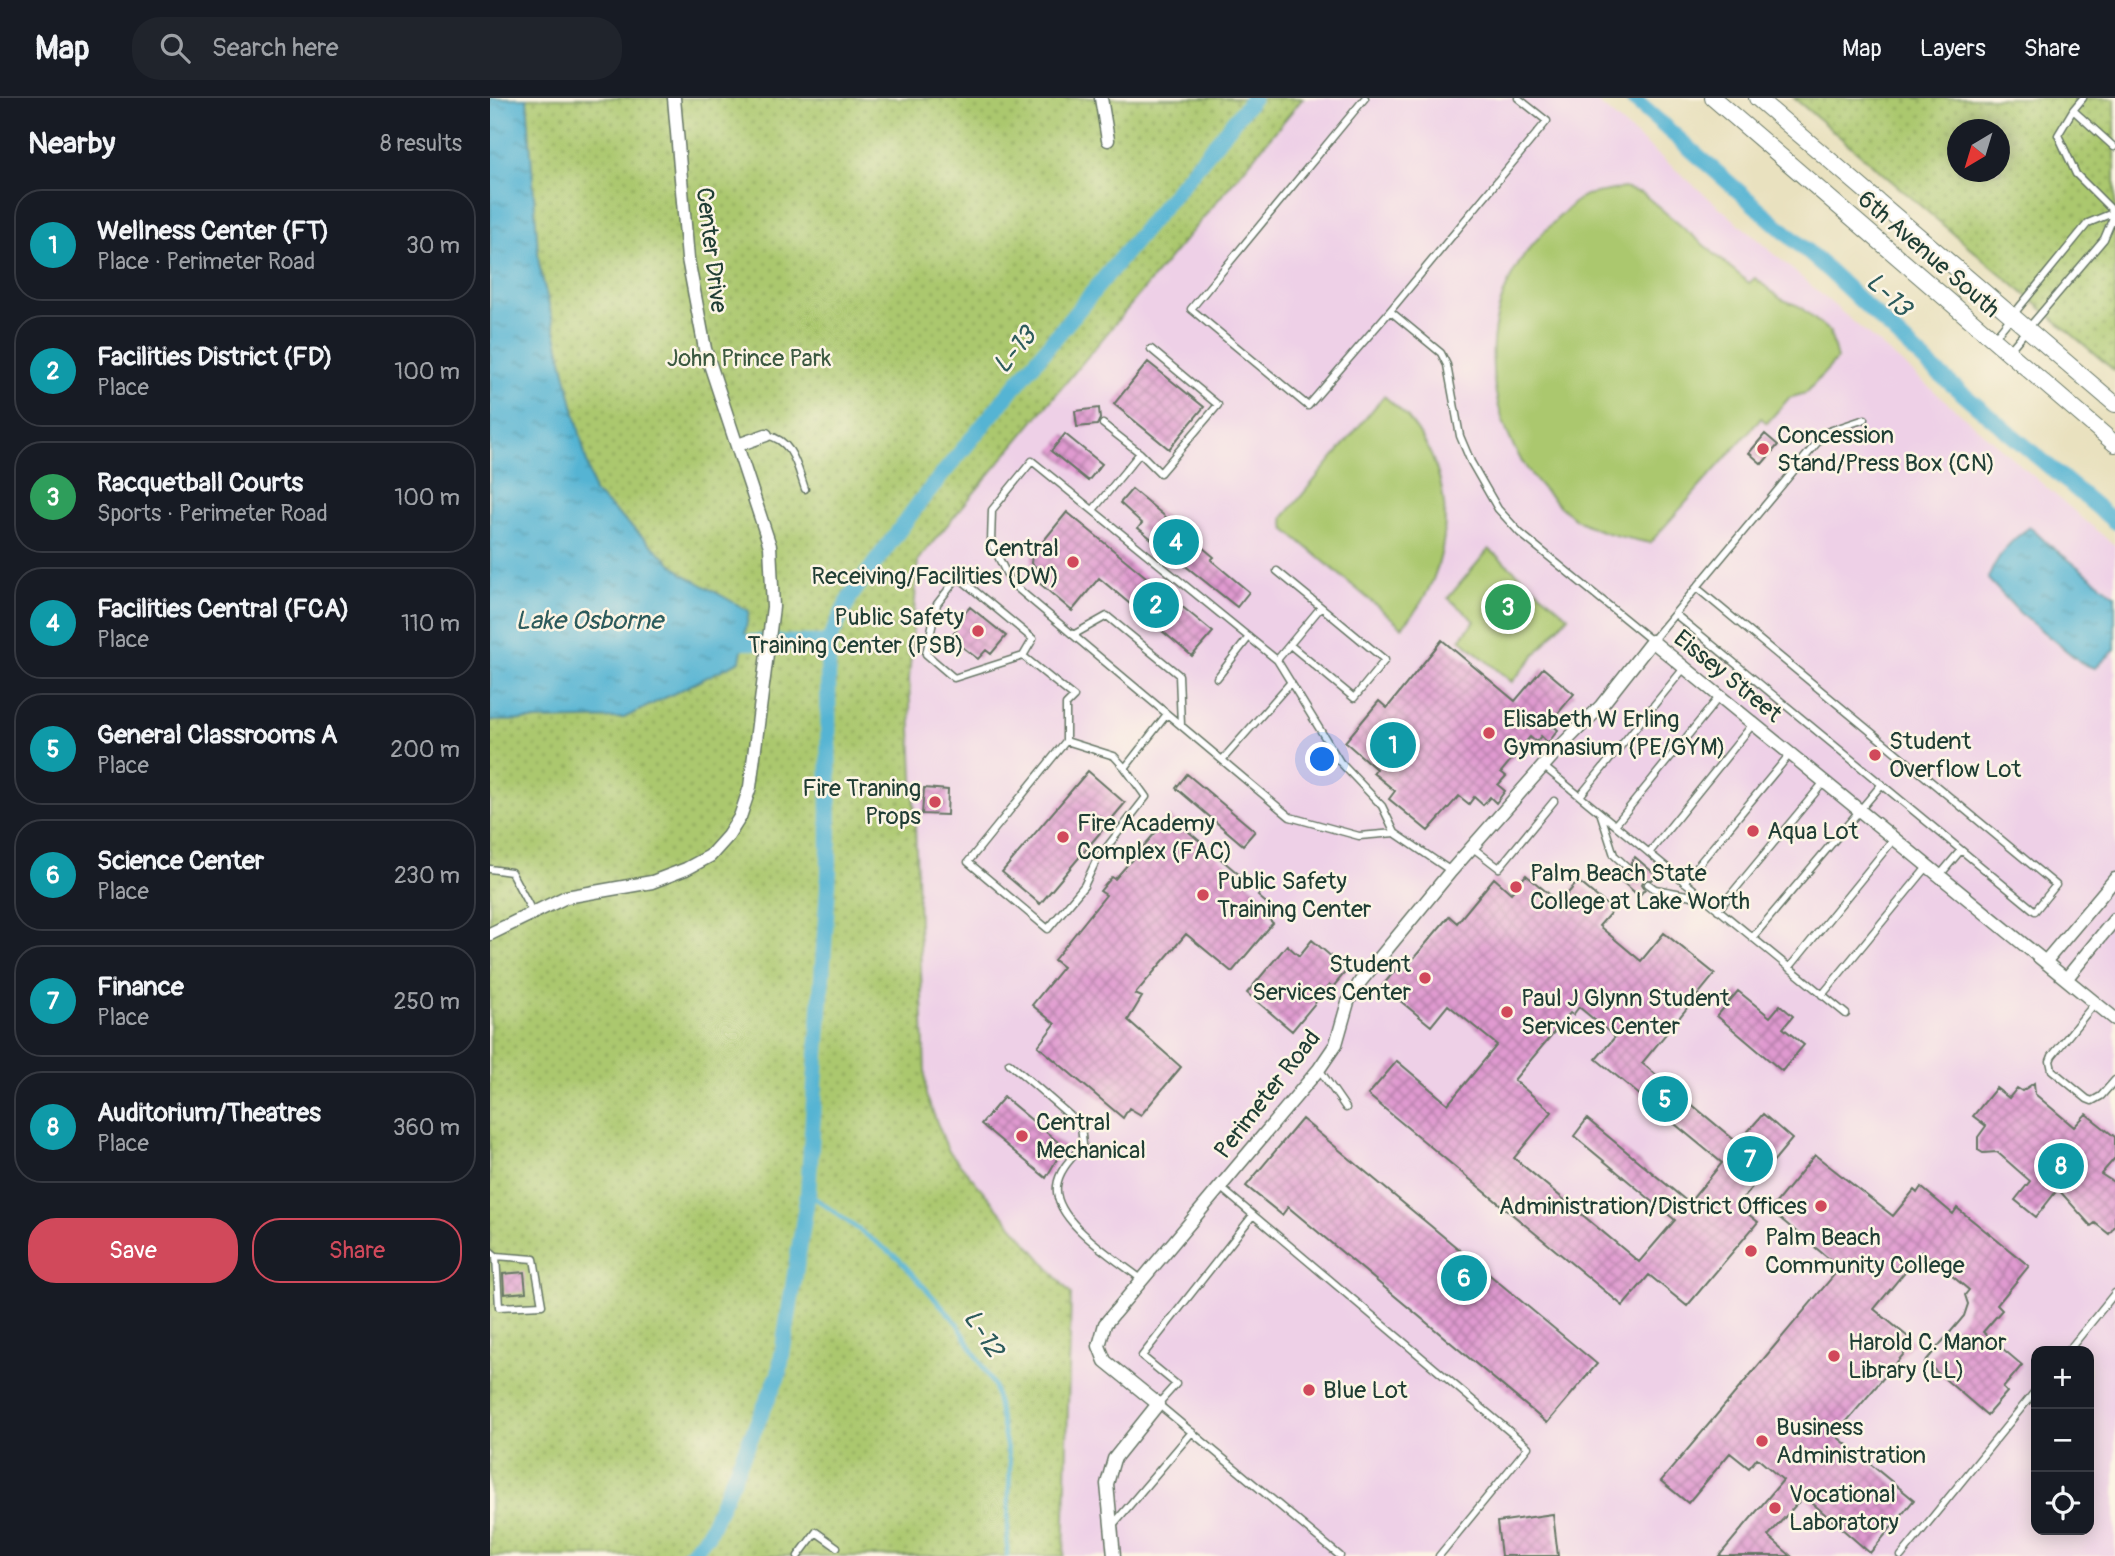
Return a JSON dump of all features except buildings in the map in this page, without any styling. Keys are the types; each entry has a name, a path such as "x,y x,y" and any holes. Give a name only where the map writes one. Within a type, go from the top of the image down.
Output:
{"street":[{"name":"Center Drive","path":"490,934 566,897 652,883 710,856 740,817 750,787 773,607 770,547 705,349 690,272 674,98"},
{"path":"1101,98 1108,140"},
{"name":"6th Avenue South","path":"1713,98 2115,443"},
{"name":"6th Avenue South","path":"1757,98 2115,404"},
{"path":"738,445 766,435"},
{"name":"Eissey Street","path":"1652,641 2115,1019"},
{"name":"Perimeter Road","path":"1158,1404 1105,1361 1099,1346 1105,1324 1319,1069 1336,1044 1348,1002 1360,982 1543,766 1601,706 1652,641"},
{"path":"2045,962 2115,878"},
{"path":"2066,979 2115,919"},
{"path":"1114,1556 1107,1484 1114,1459 1158,1404"}],"lane":[{"path":"1365,98 1191,309 1308,406 1547,121 1518,98"},
{"path":"2083,98 2058,135 2076,174 2115,213"},
{"path":"2073,110 2115,147"},
{"path":"1993,339 2088,223 2115,213"},
{"path":"2008,352 2104,239 2115,213"},
{"name":"Eissey Street","path":"1390,311 1441,353 1447,365 1460,436 1471,462 1498,509 1520,533 1652,641"},
{"path":"1103,424 1160,473 1218,405 1151,349"},
{"path":"1652,641 1825,432 1865,419"},
{"path":"766,435 776,437 790,449 805,489"},
{"path":"1093,510 1139,453"},
{"path":"1395,833 1359,835 1290,817 1011,583 990,542 992,510 1032,461 1277,660 1340,762 1382,806 1395,833 1451,872"},
{"path":"1277,570 1385,660 1354,698 1290,645"},
{"path":"958,577 1033,639 1023,656 954,678 926,654 936,604 958,577"},
{"path":"1675,614 2035,911 2056,885 1697,588"},
{"path":"1277,660 1321,607"},
{"path":"1073,635 1107,616 1179,675 1181,725"},
{"path":"1217,678 1250,637"},
{"path":"1023,656 1074,697 1066,705 1066,741 968,862 1048,929 1084,886 1096,861 1146,797 1114,756 1066,741"},
{"path":"1580,796 1685,667"},
{"path":"1222,760 1291,682"},
{"path":"1615,825 1720,696"},
{"path":"1125,768 1167,714"},
{"path":"1649,853 1753,723"},
{"path":"1684,882 1790,754"},
{"path":"1543,766 1846,1014"},
{"path":"1718,910 1825,782"},
{"path":"1752,938 1882,784"},
{"path":"1473,848 1499,868 1554,801"},
{"path":"1600,813 1614,855 1627,867"},
{"path":"1789,968 1894,839"},
{"path":"1939,876 1961,850"},
{"path":"1822,995 1928,866"},
{"path":"490,869 512,872 533,913"},
{"path":"1648,884 1655,889 1704,898"},
{"path":"2095,1003 2052,1056 2050,1066 2089,1100 2099,1098 2115,1080"},
{"path":"1009,1063 1081,1125 1083,1145 1064,1168 1057,1184 1057,1198 1064,1214 1141,1279"},
{"path":"1319,1069 1346,1108"},
{"path":"1220,1187 1528,1447 1439,1556"},
{"path":"1253,1215 1142,1356 1176,1384 1158,1404 1340,1556"},
{"path":"493,1253 534,1259 542,1305 499,1307 493,1253"},
{"path":"2072,1346 2115,1293"},
{"path":"1901,1556 2031,1396"},
{"path":"1111,1527 1192,1432"},
{"path":"798,1556 816,1532 837,1547"}],"shaded area":[{"name":"Palm Beach State College at Lake Worth","path":"1303,98 1592,98 2115,546 2115,1556 1064,1556 1071,1294 948,1150 926,1095 909,679 918,560"}],"green space":[{"name":"John Prince Park","path":"490,98 1303,98 918,560 909,679 926,1095 948,1150 1071,1294 1064,1556 490,1556"},
{"path":"1794,98 2115,98 2115,371"},
{"path":"1624,188 1642,193 1749,283 1755,278 1781,299 1799,306 1830,332 1837,359 1806,393 1789,398 1767,423 1761,418 1650,543 1607,533 1583,523 1566,512 1543,489 1526,468 1502,419 1493,366 1493,339 1498,312 1513,273 1528,250 1577,200 1586,195"},
{"path":"1384,396 1408,418 1425,442 1443,496 1445,524 1442,552 1433,579 1420,604 1402,627 1285,529 1283,518"},
{"path":"1489,549 1568,616 1512,682 1460,639 1475,621 1448,598"}],"water":[{"name":"Lake Osborne","path":"490,98 527,98 539,264 594,492 683,574 749,611 740,661 624,718 490,721"},
{"path":"2030,527 2115,595 2115,650 2095,668 2083,664 2020,613 1988,579 2004,550"}],"waterway":[{"path":"688,1556 708,1534 779,1374 808,1193 829,871 828,643 850,597 922,499 1253,98"},
{"name":"L-13","path":"1632,98 1825,267 1931,367 2115,522"},
{"path":"743,642 828,643"},
{"name":"L-12","path":"808,1193 898,1258 957,1323 994,1386 1010,1465 1007,1556"}],"place":[{"name":"Concession Stand/Press Box (CN)","path":"1763,449"},
{"name":"Facilities Central (FCA)","path":"1176,542"},
{"name":"Central Receiving/Facilities (DW)","path":"1073,562"},
{"name":"Facilities District (FD)","path":"1156,605"},
{"name":"Racquetball Courts","path":"1508,607"},
{"name":"Public Safety Training Center (PSB)","path":"978,631"},
{"name":"Elisabeth W Erling Gymnasium (PE/GYM)","path":"1489,733"},
{"name":"Wellness Center (FT)","path":"1393,745"},
{"name":"Student Overflow Lot","path":"1875,755"},
{"name":"Fire Traning Props","path":"935,802"},
{"name":"Aqua Lot","path":"1753,831"},
{"name":"Fire Academy Complex (FAC)","path":"1063,837"},
{"name":"Palm Beach State College at Lake Worth","path":"1516,887"},
{"name":"Public Safety Training Center","path":"1203,895"},
{"name":"Student Services Center","path":"1425,978"},
{"name":"Paul J Glynn Student Services Center","path":"1507,1012"},
{"name":"General Classrooms A","path":"1665,1099"},
{"name":"Central Mechanical","path":"1022,1136"},
{"name":"Finance","path":"1750,1159"},
{"name":"Auditorium/Theatres","path":"2061,1166"},
{"name":"Administration/District Offices","path":"1821,1206"},
{"name":"Palm Beach Community College","path":"1751,1251"},
{"name":"Science Center","path":"1464,1278"},
{"name":"Harold C. Manor Library (LL)","path":"1834,1356"},
{"name":"Blue Lot","path":"1309,1390"},
{"name":"Business Administration","path":"1762,1441"},
{"name":"Vocational Laboratory","path":"1775,1508"}]}
